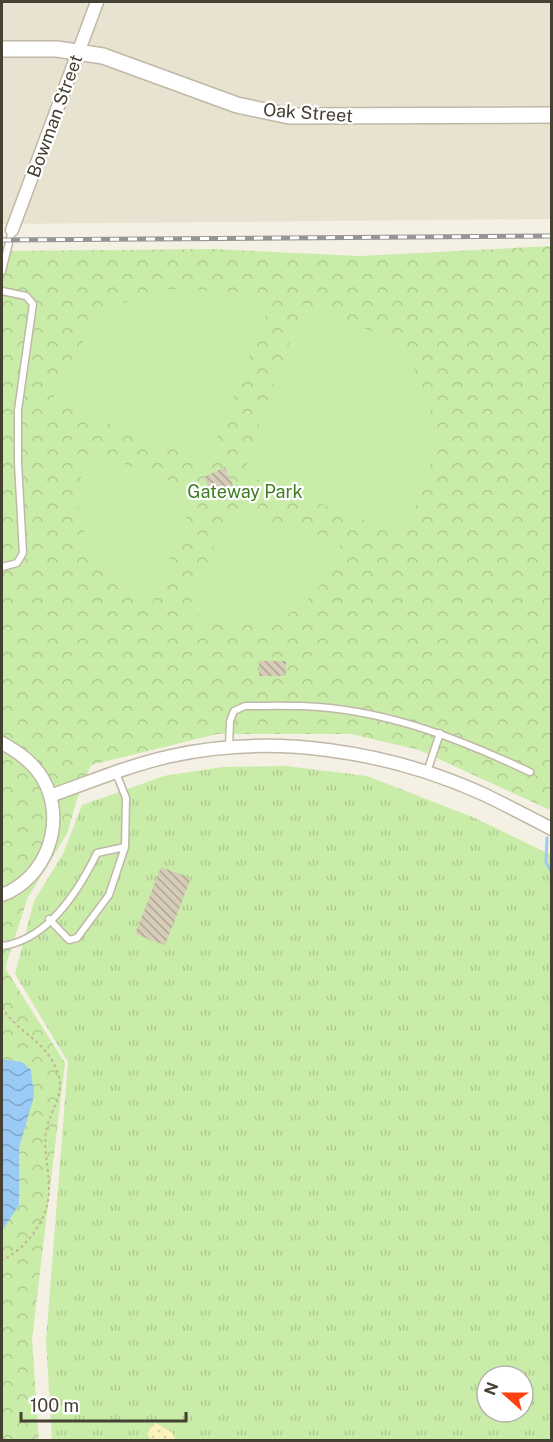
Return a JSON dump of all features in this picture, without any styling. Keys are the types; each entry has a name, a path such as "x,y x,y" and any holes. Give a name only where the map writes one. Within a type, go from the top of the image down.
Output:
{"street":[{"name":"Bowman Street","path":"12,230 97,2"},
{"name":"Oak Street","path":"2,49 57,49 103,56 237,105 289,116 552,115"},
{"path":"2,743 18,751 43,779 54,815 52,835 46,854 36,870 22,884 2,895"},
{"path":"50,796 170,756 229,747 330,750 426,772 482,794 552,829"}],"lane":[{"path":"2,271 12,230"},
{"path":"2,291 26,296 33,304 18,410 18,463 23,553 17,563 2,567"},
{"path":"229,747 230,721 234,711 244,706 318,706 362,712 440,734 530,772"},
{"path":"426,772 440,734"},
{"path":"50,920 69,940 77,938 109,895 125,847 126,798 116,773"},
{"path":"2,946 37,931 50,920 82,885 97,853 125,847"}],"path":[{"path":"2,1007 8,1017 49,1052 59,1075 59,1101 46,1131 48,1201 35,1230 13,1255 2,1260"}],"shaded area":[{"path":"2,2 551,2 551,219 2,224"}],"green space":[{"name":"Gateway Park","path":"551,246 550,810 419,750 351,734 217,734 91,765 77,799 67,834 28,897 5,968 65,1063 32,1339 39,1440 2,1440 2,251 214,249 360,256"},
{"path":"171,289 240,292 270,304 211,453 198,459 52,401 73,357 103,318 135,298"},
{"path":"304,303 373,332 410,360 430,405 434,454 406,536 251,477 246,461"},
{"path":"91,452 190,488 192,503 153,602 113,578 90,548 78,513 80,480"},
{"path":"237,510 341,543 326,575 314,593 285,616 270,622 255,625 222,623 188,611 226,516"},
{"path":"286,766 367,776 475,818 551,855 551,1440 52,1440 46,1340 68,1062 15,974 34,901 63,854 82,805 164,776 222,767"}],"sand":[{"path":"155,1423 172,1432 175,1440 150,1440 147,1432"}],"water":[{"path":"2,1059 22,1062 31,1070 34,1096 19,1148 19,1205 2,1231"}],"building":[{"path":"225,467 234,488 213,498 204,477"},
{"path":"259,661 286,661 286,676 259,676"},
{"path":"161,867 191,878 165,945 135,934"}],"waterway":[{"path":"547,838 546,862 552,873"}],"railway":[{"path":"2,240 552,236"}]}
